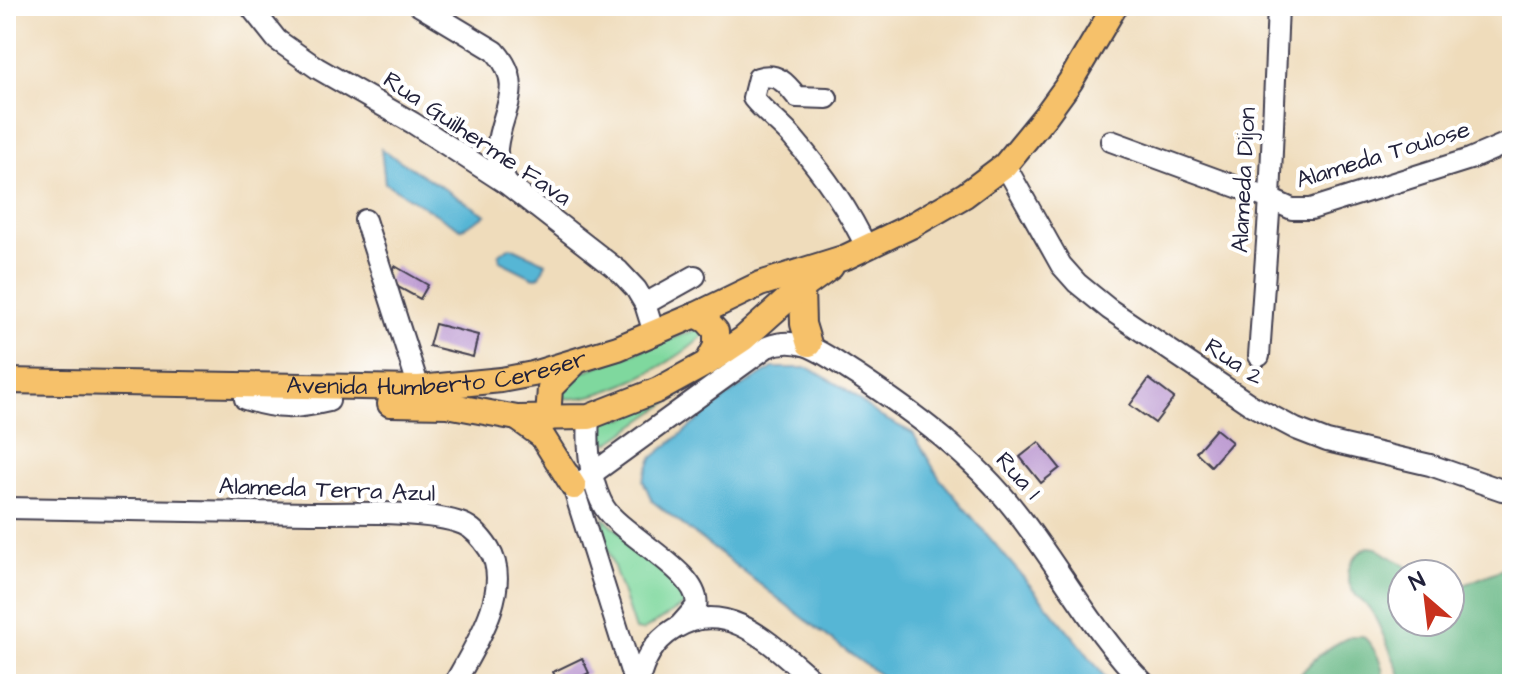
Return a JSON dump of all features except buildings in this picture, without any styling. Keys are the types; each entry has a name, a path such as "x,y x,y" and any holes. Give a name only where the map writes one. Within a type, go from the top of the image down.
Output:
{"main road":[{"name":"Avenida Humberto Cereser","path":"6,397 447,405 517,418 589,417 658,390 707,363 743,339 802,288 856,252 947,207 1005,165 1070,82 1115,6"},
{"name":"Avenida Humberto Cereser","path":"6,381 419,388 501,380 576,362 654,333 760,284 856,252"},
{"path":"802,288 803,324 809,344"},
{"path":"696,315 716,331 716,346 707,363"},
{"path":"548,419 550,388 576,362"},
{"path":"517,418 542,436 583,480"}],"street":[{"name":"Rua Guilherme Fava","path":"250,6 277,40 317,68 413,123 507,184 619,271 645,304 654,333"},
{"path":"420,6 495,51 504,61 512,91 496,149 507,184"},
{"name":"Alameda Dijon","path":"1259,356 1270,199 1278,6"},
{"path":"827,98 797,97 783,80 767,75 758,78 753,98 791,135 849,211 856,252"},
{"name":"Alameda Toulose","path":"1111,141 1292,209 1311,209 1470,159 1512,141"},
{"name":"Rua 2","path":"1005,165 1061,265 1077,283 1109,309 1251,405 1296,429 1327,441 1430,465 1512,491"},
{"path":"365,220 419,388"},
{"path":"645,304 695,276"},
{"path":"583,480 767,347 782,342 809,344"},
{"name":"Rua 1","path":"809,344 908,409 980,471 1039,542 1105,639 1145,684"},
{"path":"583,480 589,417"},
{"path":"548,419 583,480 620,634 637,684"},
{"path":"583,480 597,493 620,526 683,575 696,592 696,607 651,649 637,684"},
{"name":"Alameda Terra Azul","path":"6,508 364,513 440,518 465,525 477,534 490,551 496,568 498,590 474,649 454,684"},
{"path":"681,624 706,617 732,620 754,632 818,684"},
{"path":"620,634 631,644 651,649"}],"green space":[{"path":"698,329 705,333 694,344 635,380 590,396 557,396 560,380"},
{"path":"714,364 718,368 609,443 601,440 597,427 606,417 624,419"},
{"path":"604,518 688,591 685,604 642,631 635,630 605,540"},
{"path":"1368,547 1393,558 1386,558 1386,638 1466,638 1466,584 1512,565 1512,684 1398,684 1402,682 1401,677 1379,625 1349,581 1349,569 1358,554"},
{"path":"1352,636 1363,636 1372,647 1379,658 1383,684 1294,684 1305,668 1319,656"}],"water":[{"path":"381,149 486,215 461,229 385,183"},
{"path":"511,247 546,263 540,276 534,278 500,261 499,254"},
{"path":"773,368 809,368 842,387 881,417 913,433 940,479 1110,684 911,684 911,679 890,682 652,501 643,480 652,458 734,391"}]}
